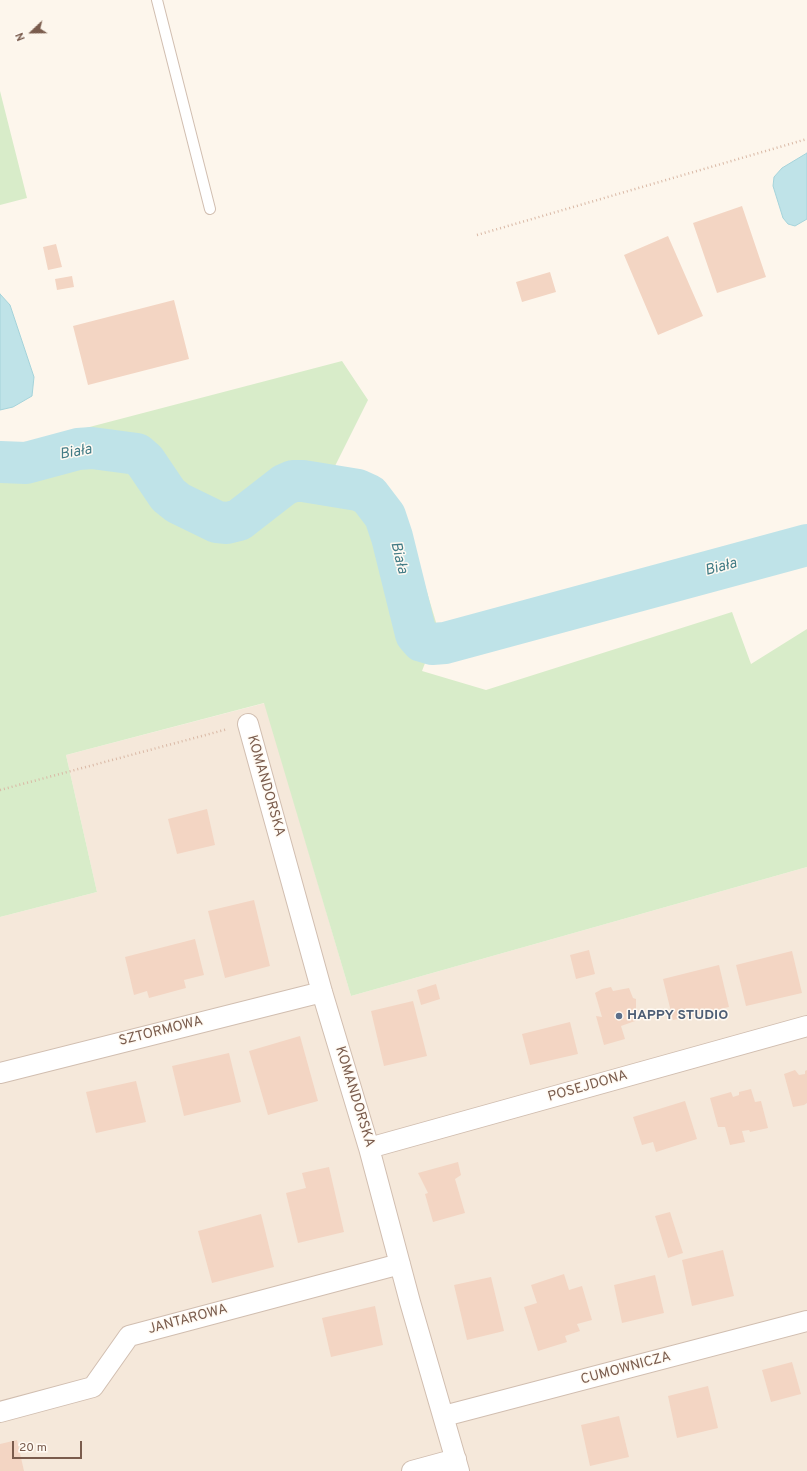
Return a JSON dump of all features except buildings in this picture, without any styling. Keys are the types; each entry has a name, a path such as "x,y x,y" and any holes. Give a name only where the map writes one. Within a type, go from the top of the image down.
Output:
{"street":[{"name":"KOMANDORSKA","path":"248,724 322,992 369,1148 400,1264 458,1465"},
{"name":"SZTORMOWA","path":"0,1073 322,992"},
{"name":"POSEJDONA","path":"369,1148 807,1026"},
{"name":"JANTAROWA","path":"0,1412 93,1387 129,1336 400,1264"},
{"name":"CUMOWNICZA","path":"444,1416 807,1321"},
{"path":"412,1471 458,1465"}],"lane":[{"path":"157,0 210,209"}],"path":[{"path":"477,235 807,139"},
{"path":"0,790 248,724"}],"shaded area":[{"path":"265,703 351,996 807,867 807,1471 0,1471 0,917 97,892 66,755"}],"green space":[{"path":"0,91 27,198 0,205"},
{"path":"342,361 368,400 332,472 387,486 403,512 438,629 422,671 486,690 732,612 751,664 807,629 807,867 351,996 264,703 66,755 97,892 0,917 0,442 13,447"}],"water":[{"path":"807,153 807,219 795,226 788,224 783,218 773,186 774,177 782,168"},
{"path":"0,294 10,305 34,377 32,396 13,407 0,410"}],"waterway":[{"name":"Biała","path":"0,462 26,463 78,449 92,448 137,454 145,461 168,495 178,503 217,522 227,523 239,520 284,485 293,481 303,481 358,490 369,495 385,516 392,537 416,634 422,641 432,644 445,643 807,545"}],"place":[{"name":"HAPPY STUDIO","path":"619,1016"}]}
